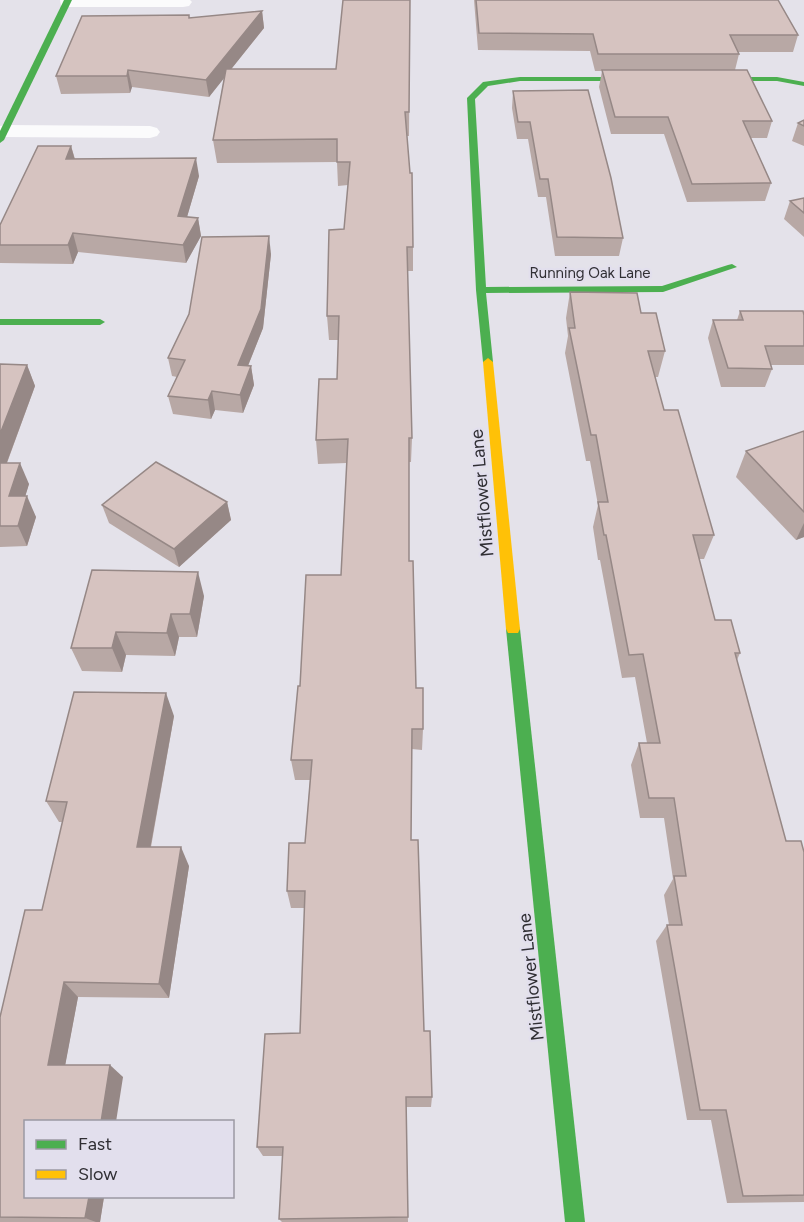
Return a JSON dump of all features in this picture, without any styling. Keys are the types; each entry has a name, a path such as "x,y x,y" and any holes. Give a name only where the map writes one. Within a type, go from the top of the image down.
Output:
{"street":[{"path":"150,132 2,136 68,1 183,2"},
{"name":"Mistflower Lane","path":"575,1222 519,693 481,290 471,98 486,84 520,79 660,79"},
{"path":"696,79 777,79 804,84"},
{"name":"Running Oak Lane","path":"481,290 663,289 732,267"},
{"path":"0,322 100,322"}],"building":[{"path":"343,0 410,0 409,112 405,112 410,173 412,173 413,247 407,247 412,438 409,438 409,561 413,561 416,688 423,688 423,729 412,729 411,840 418,840 424,1031 430,1031 432,1097 406,1097 408,1217 279,1219 283,1147 257,1147 265,1034 300,1033 305,891 287,891 289,843 305,843 312,760 291,760 298,686 300,686 306,575 341,575 348,439 316,440 319,379 337,379 339,316 327,316 329,230 344,229 350,162 337,162 337,139 213,140 226,69 336,69"},
{"path":"476,0 778,0 798,35 730,35 739,54 598,54 593,34 479,33"},
{"path":"262,11 206,80 128,70 127,76 56,76 82,16 189,15 189,18"},
{"path":"602,70 747,70 772,121 743,121 771,183 692,184 668,117 615,117"},
{"path":"588,90 611,178 623,238 557,237 548,179 540,179 530,122 518,122 513,91"},
{"path":"38,146 71,146 66,159 196,158 178,216 198,218 183,245 73,233 68,245 0,245 0,225"},
{"path":"804,198 804,213 790,201"},
{"path":"269,236 261,309 238,365 251,366 240,395 212,391 208,400 168,396 185,360 168,358 189,314 202,237"},
{"path":"570,292 637,293 641,313 656,313 665,351 648,351 664,410 678,410 714,535 693,535 715,620 731,620 740,653 735,653 786,841 801,841 804,852 804,1195 743,1196 726,1110 700,1110 667,925 682,925 674,876 686,876 674,798 649,798 639,743 660,743 643,654 629,655 606,535 604,535 598,502 608,502 596,435 591,435 569,328 575,328"},
{"path":"740,311 803,311 804,346 765,346 772,369 728,368 713,320 743,320"},
{"path":"0,364 27,365 0,434"},
{"path":"804,431 804,512 746,451"},
{"path":"156,462 227,502 174,549 102,505"},
{"path":"0,463 20,463 9,496 27,496 18,526 0,526"},
{"path":"92,570 198,572 190,614 171,614 167,633 116,632 112,648 71,648"},
{"path":"74,692 166,693 137,847 181,847 159,984 64,982 48,1065 110,1065 101,1120 24,1120 24,1198 89,1198 85,1218 0,1217 0,1017 25,910 42,910 67,802 46,801"}],"traffic: fast":[{"path":"0,140 68,0"},
{"path":"488,362 481,290 471,98 486,84 520,79 647,79"},
{"path":"707,79 777,79 804,84"},
{"path":"481,290 663,289 732,267"},
{"path":"0,322 100,322"},
{"path":"513,629 575,1222"}],"traffic: slow":[{"path":"488,362 513,629"}]}
